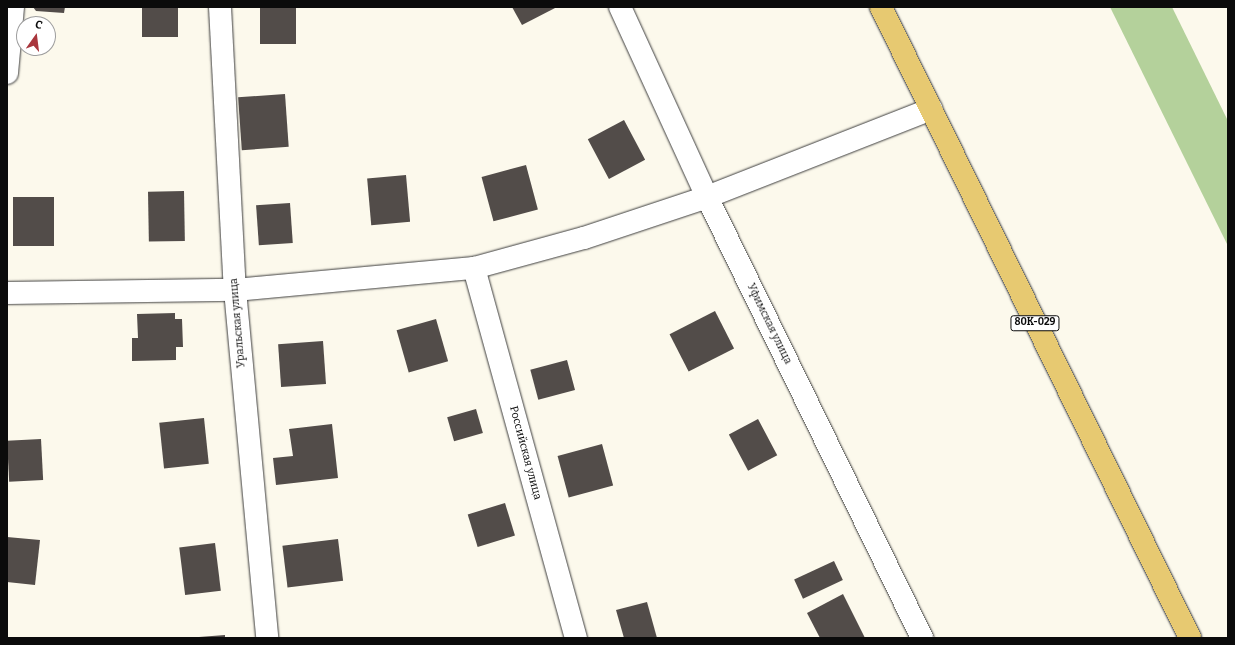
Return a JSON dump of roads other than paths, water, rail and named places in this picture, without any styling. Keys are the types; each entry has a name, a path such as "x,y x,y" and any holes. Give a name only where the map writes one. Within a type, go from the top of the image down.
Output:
{"main road":[{"name":"80К-029","path":"881,7 1190,638"}],"street":[{"path":"7,73 13,7"},
{"name":"Уральская улица","path":"220,7 235,290 267,638"},
{"name":"Уфимская улица","path":"620,7 707,196 922,638"},
{"path":"7,293 235,290 474,268 584,238 707,196 931,108"},
{"name":"Российская улица","path":"474,268 576,638"}]}
